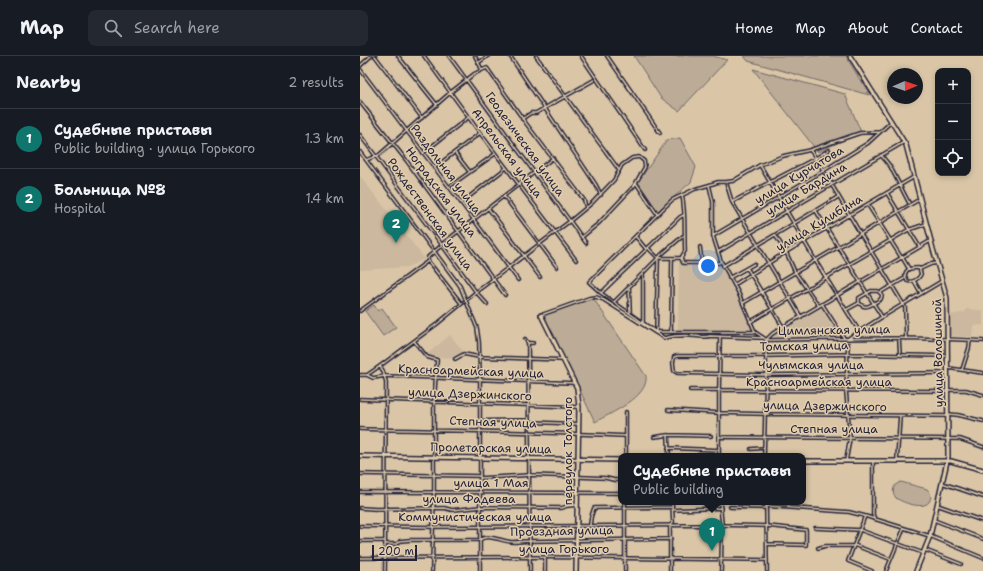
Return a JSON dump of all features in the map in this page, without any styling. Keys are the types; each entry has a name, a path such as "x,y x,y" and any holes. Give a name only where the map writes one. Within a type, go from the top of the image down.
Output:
{"street":[{"path":"360,66 371,56"},
{"path":"375,56 422,118"},
{"path":"398,56 437,105"},
{"name":"Апрельская улица","path":"424,56 480,134 576,260"},
{"name":"Геодезическая улица","path":"449,56 586,243"},
{"path":"475,56 482,70"},
{"path":"478,63 488,56"},
{"path":"510,56 546,108 601,194"},
{"path":"536,56 619,170"},
{"path":"582,56 645,150"},
{"path":"607,56 660,133"},
{"name":"улица Волошиной","path":"850,56 904,142 936,263 948,302 947,460 930,536 916,571"},
{"path":"366,160 376,156 466,80 486,68 522,119 584,200 586,208"},
{"name":"Раздольная улица","path":"360,70 518,280"},
{"path":"522,119 531,113 536,113 546,108 594,80"},
{"name":"Ноградская улица","path":"360,102 458,230 505,295"},
{"path":"422,153 469,118"},
{"name":"улица Курчатова","path":"713,236 868,143 891,122"},
{"path":"755,332 656,332 601,293 589,282 672,200 682,194 718,182 733,181 760,165 783,156 810,150 860,134 880,132"},
{"path":"434,168 480,134"},
{"name":"Рождественская улица","path":"360,135 476,292 487,304"},
{"name":"улица Бардина","path":"718,252 904,142"},
{"path":"810,150 905,307 906,339"},
{"path":"732,202 829,150"},
{"path":"360,152 460,286 478,335 480,357 480,571"},
{"path":"455,152 469,172"},
{"path":"449,187 495,154"},
{"path":"881,155 890,166 910,204"},
{"path":"367,375 414,341 461,303 524,257 586,208 614,180 622,165 632,158 639,157 644,160 645,167 636,183 599,223 582,237"},
{"path":"360,311 428,261 428,258 458,230 474,220 553,158"},
{"path":"760,165 814,260 859,331"},
{"path":"461,203 506,168"},
{"name":"улица Кулибина","path":"734,285 786,252 914,177"},
{"path":"726,182 732,202 801,317"},
{"path":"636,183 658,215"},
{"path":"708,185 713,202 713,236 721,261 734,285 755,332 764,338"},
{"path":"887,193 919,247"},
{"path":"681,258 686,251 684,236 684,204 682,194"},
{"path":"504,196 557,267"},
{"path":"723,266 838,197"},
{"path":"742,303 796,272 837,246 920,199"},
{"path":"867,204 909,269"},
{"path":"488,208 540,277"},
{"path":"816,210 848,264 882,316"},
{"path":"601,293 647,248 684,215"},
{"path":"750,322 890,240 908,230 926,224"},
{"path":"775,235 796,272 819,306"},
{"path":"614,302 658,258 684,236"},
{"path":"635,237 658,258 681,258"},
{"path":"764,453 766,340 782,327 931,241"},
{"path":"700,247 702,263"},
{"path":"656,332 658,258"},
{"path":"671,331 672,258"},
{"path":"681,258 683,263 719,263 721,261"},
{"path":"428,261 461,303"},
{"path":"880,293 905,278 906,272 909,269 920,269 936,263"},
{"path":"729,278 754,264"},
{"path":"747,268 782,327"},
{"path":"905,278 909,282 914,281 921,275 920,269"},
{"path":"643,273 643,322"},
{"path":"914,281 921,293"},
{"path":"849,338 882,316 942,281"},
{"path":"629,286 630,313"},
{"path":"859,303 859,298 867,293 874,290 880,293"},
{"path":"859,303 862,306 867,307 881,299 880,293"},
{"name":"Цимлянская улица","path":"541,315 589,298 596,297 604,300 664,338 675,336 694,336 705,338 710,336 720,336 764,338 766,340 849,338 948,339 983,341"},
{"path":"846,310 859,303"},
{"path":"822,304 844,338"},
{"name":"переулок Толстого","path":"541,315 574,383 579,407 576,571"},
{"path":"669,448 719,450 720,336"},
{"path":"525,339 528,343 529,358 530,571"},
{"path":"900,339 900,355"},
{"path":"962,370 970,340"},
{"path":"414,341 427,357 437,360 434,402 432,571"},
{"path":"528,343 533,343"},
{"path":"846,461 850,438 846,392 848,344"},
{"path":"455,359 464,354 480,357 564,360"},
{"name":"Томская улица","path":"674,371 673,359 677,356 848,354 948,356"},
{"path":"380,366 385,376 386,400 385,571"},
{"path":"948,368 983,373"},
{"name":"Чулымская улица","path":"674,371 677,373 719,374 948,373"},
{"name":"Красноармейская улица","path":"360,375 367,375 373,378 385,376 574,383"},
{"name":"Красноармейская улица","path":"690,390 846,392 966,390 983,395"},
{"name":"улица Дзержинского","path":"360,399 579,407"},
{"name":"улица Дзержинского","path":"668,410 719,413 848,416 958,415 983,421"},
{"path":"626,412 626,453"},
{"path":"897,461 900,416"},
{"path":"480,421 529,421 579,424"},
{"name":"Степная улица","path":"360,429 434,429 529,433 579,433 626,436"},
{"path":"654,437 668,435 711,436"},
{"path":"668,435 669,453"},
{"name":"Степная улица","path":"720,437 960,439 983,447"},
{"path":"750,449 764,448"},
{"name":"Пролетарская улица","path":"360,456 618,460"},
{"path":"806,461 947,460 959,462 983,470"},
{"path":"872,461 873,515 875,519"},
{"path":"360,474 434,474 480,477 530,475 606,478 618,480"},
{"path":"942,483 983,497"},
{"name":"улица 1 Мая","path":"360,492 618,492"},
{"name":"улица Фадеева","path":"360,508 433,508 461,510 481,507 562,508 577,505"},
{"path":"670,571 670,526 673,522 672,505"},
{"path":"720,505 722,525 721,571"},
{"path":"937,505 983,521"},
{"path":"730,507 804,508 849,512 930,536 983,558"},
{"path":"766,507 767,571"},
{"path":"590,525 594,508 721,508"},
{"path":"624,571 625,508"},
{"path":"869,517 873,515"},
{"path":"865,516 848,561 872,571"},
{"path":"934,520 983,539"},
{"name":"Коммунистическая улица","path":"360,526 433,527 722,525 767,526 806,530 806,545 767,544"},
{"path":"815,528 860,530 897,544 961,564"},
{"path":"886,571 904,528"},
{"name":"Проездная улица","path":"360,541 397,544 400,541 410,540 479,540 489,537 514,542 671,538"},
{"path":"818,548 825,546 854,546 890,559"},
{"name":"улица Горького","path":"360,558 625,558 671,560 767,560"},
{"path":"545,558 545,571"}],"shaded area":[{"path":"634,56 713,56 727,60 679,111 661,98"},
{"path":"744,56 846,56 869,95 748,61"},
{"path":"753,69 845,94 861,132 818,152"},
{"path":"680,138 696,167 691,182 658,211 638,182 667,140"},
{"path":"360,176 425,259 407,267 360,270"},
{"path":"679,261 719,261 738,292 753,331 678,331"},
{"path":"593,298 646,376 642,391 628,404 595,422 544,315"},
{"path":"374,305 378,311 382,308 396,327 383,336 365,311"},
{"path":"821,307 839,337 773,337 773,335"},
{"path":"966,309 983,310 983,325 973,326 972,337 950,336 950,315 965,312"},
{"path":"450,335 464,352 453,360 450,358 426,355"},
{"path":"901,482 927,489 931,497 928,503 919,506 909,504 896,498 893,491 896,484"}],"place":[{"name":"Больница №8","path":"396,243"},
{"name":"Судебные приставы","path":"712,551"}]}
